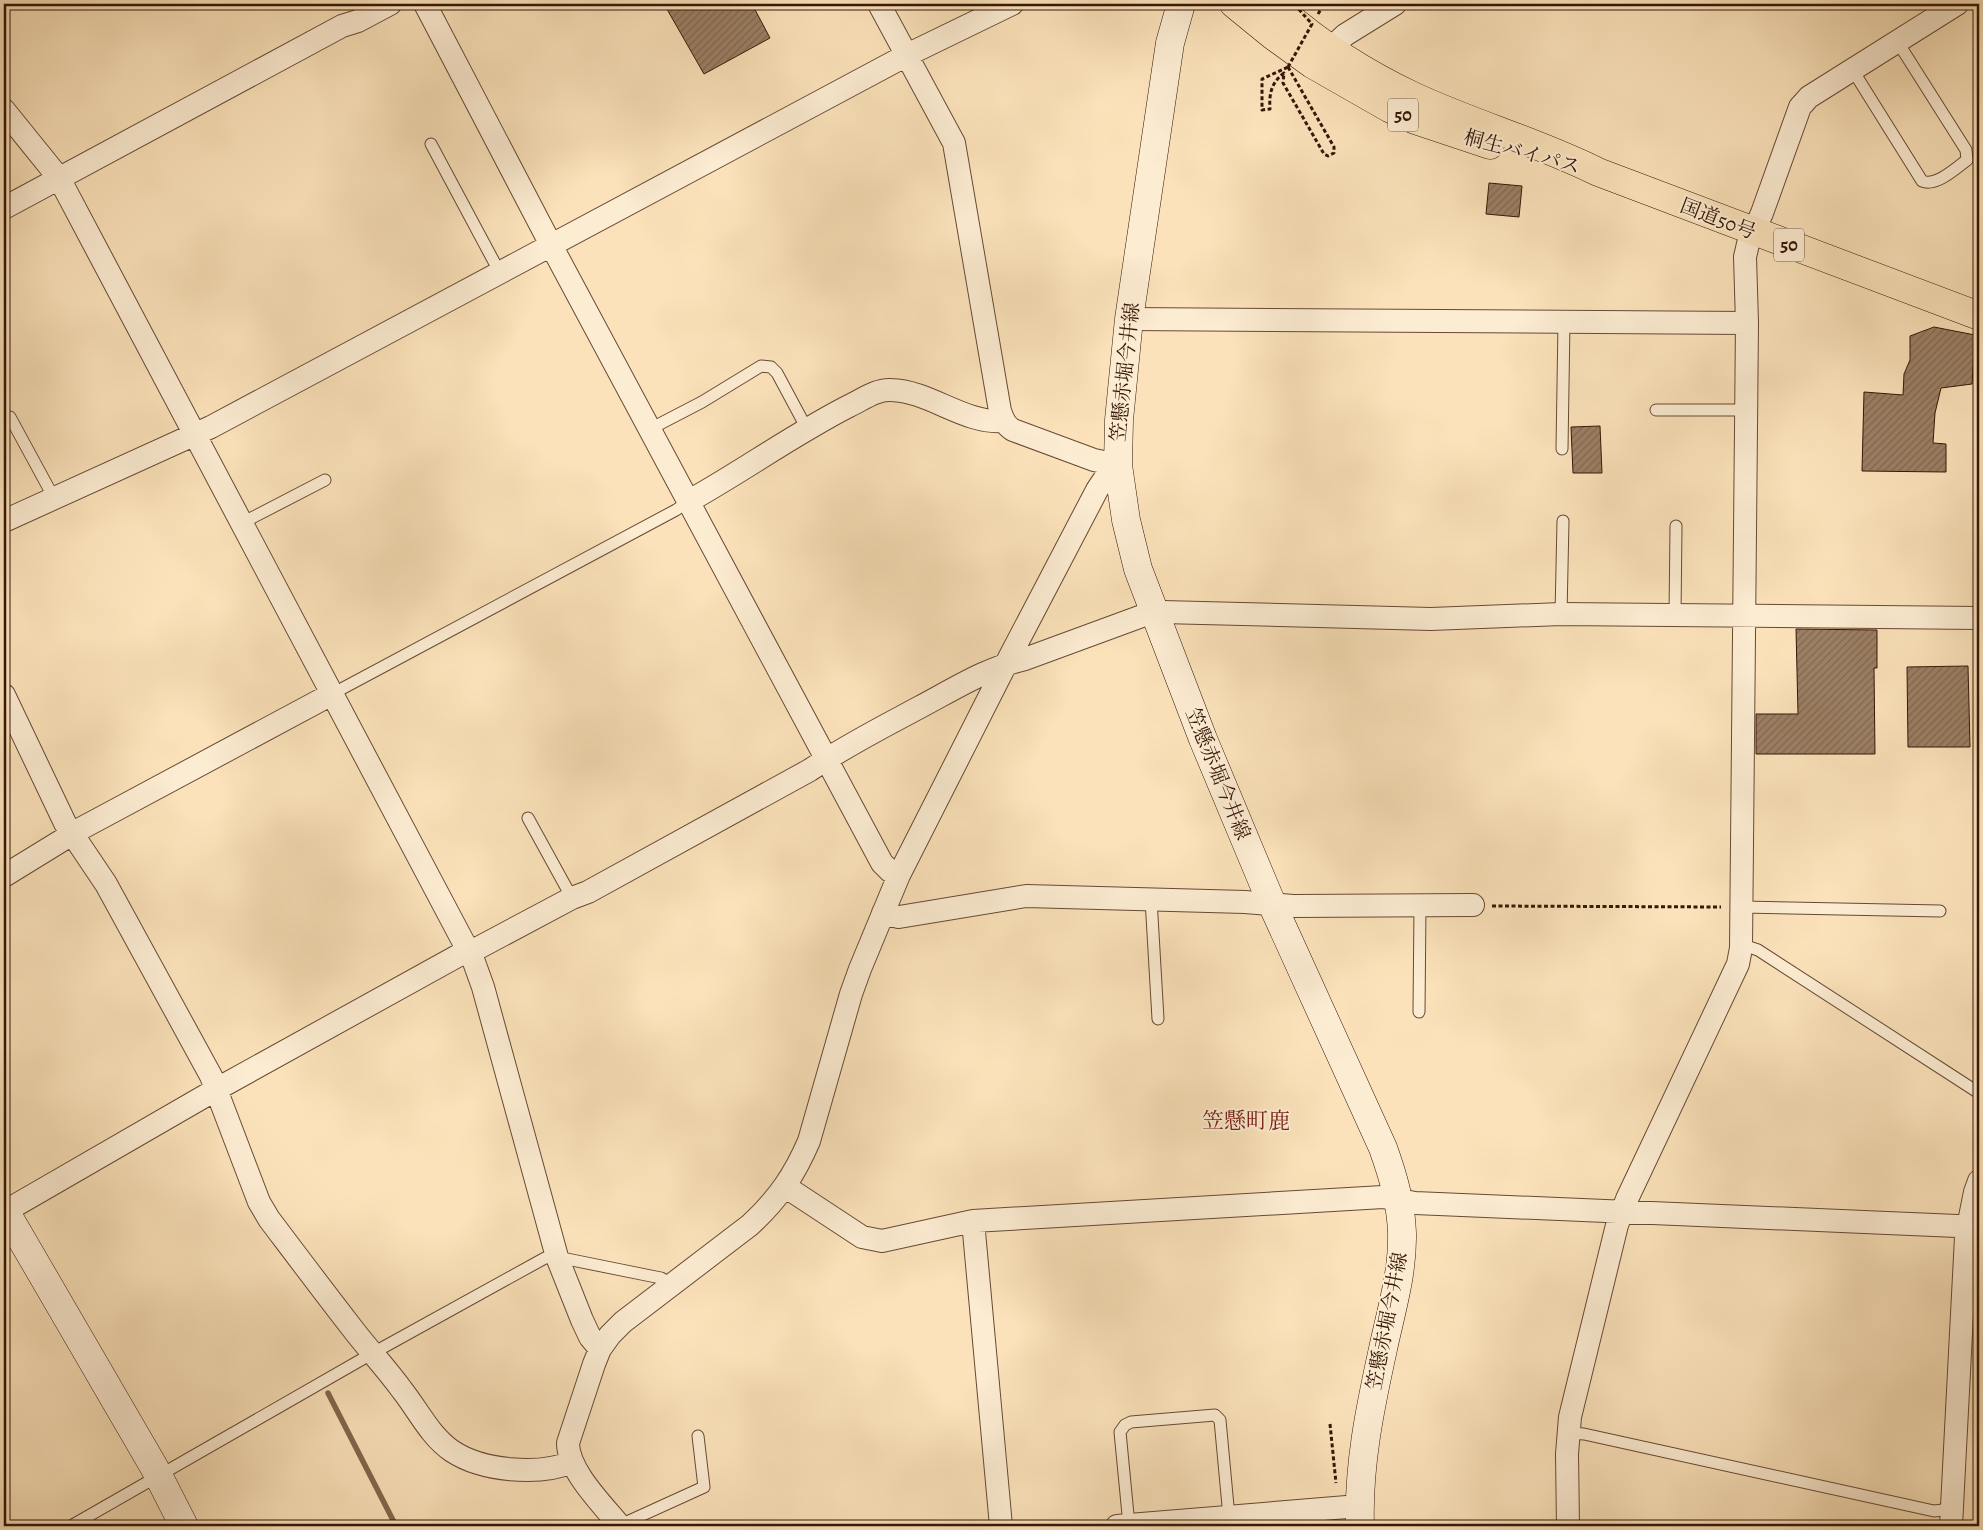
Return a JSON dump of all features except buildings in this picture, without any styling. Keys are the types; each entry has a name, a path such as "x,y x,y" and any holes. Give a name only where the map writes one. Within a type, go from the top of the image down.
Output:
{"highway":[{"name":"桐生バイパス","path":"1234,4 1312,64 1397,112 1415,120 1493,146 1559,164 1598,172"},
{"name":"桐生バイパス","path":"1274,4 1330,49 1412,96 1562,154 1598,172"},
{"name":"国道50号","path":"1598,172 1979,316"}],"main road":[{"name":"笠懸赤堀今井線","path":"1181,4 1170,43 1129,319 1119,420 1118,466 1131,543 1154,614 1203,740 1272,904 1382,1148 1392,1174 1398,1200 1402,1234 1398,1280 1368,1421 1362,1458 1359,1516"},
{"path":"4,1211 159,1477 184,1526"}],"street":[{"path":"4,208 342,26 358,21 390,4"},
{"path":"425,4 551,245 882,863 890,871 899,875"},
{"path":"879,4 954,143 1003,421 1012,430 1094,460 1118,466"},
{"path":"4,521 194,435 314,373 907,55 1012,4"},
{"path":"1330,49 1345,34 1395,4"},
{"path":"1568,1526 1568,1432 1617,1225 1738,964 1741,948 1747,323 1745,257 1800,107 1814,92 1957,4"},
{"path":"4,110 58,178 469,951 483,987 557,1257 590,1337 600,1349"},
{"path":"1129,319 1747,323"},
{"path":"689,501 807,429 873,394 888,390 904,392 987,421 1003,421"},
{"path":"621,1526 586,1483 572,1462 568,1452 568,1443 600,1349 623,1322 750,1225 786,1187 800,1163 809,1141 851,994 899,875 1097,490 1107,476 1118,466"},
{"path":"4,1211 217,1089 469,951 572,898 588,892 968,681 1006,664 1025,659 1142,616 1170,612 1431,619 1561,614 1979,618"},
{"path":"4,876 134,800 332,694"},
{"path":"4,695 65,823 106,884 217,1089 259,1202 269,1220 438,1438 451,1450 467,1460 484,1465 534,1470 557,1468 572,1462"},
{"path":"883,913 898,917 1026,896 1293,906 1473,905"},
{"path":"1951,1518 1966,1237 1974,1224 1975,1192 1979,1181"},
{"path":"786,1187 855,1233 868,1239 882,1241 973,1221 1383,1196 1415,1203 1958,1226 1974,1224"},
{"path":"973,1221 1001,1526"},
{"path":"1123,1526 1229,1517 1359,1516"}],"lane":[{"path":"1852,68 1922,181 1928,183 1936,181 1967,160 1966,150 1897,41"},
{"path":"431,144 500,273"},
{"path":"1562,449 1564,322"},
{"path":"650,429 702,402 755,369 766,365 777,373 807,429"},
{"path":"1656,410 1746,410"},
{"path":"10,417 54,498"},
{"path":"242,523 325,480"},
{"path":"332,694 667,515 689,501"},
{"path":"1561,614 1563,521"},
{"path":"1675,615 1676,526"},
{"path":"528,818 572,898"},
{"path":"1151,900 1158,1019"},
{"path":"1419,1012 1420,905"},
{"path":"1741,908 1940,911"},
{"path":"1741,948 1749,947 1758,950 1979,1094"},
{"path":"71,1526 373,1353 545,1258 557,1257 662,1278 672,1284"},
{"path":"1123,1526 1120,1432 1125,1425 1132,1422 1214,1415 1220,1420 1229,1517"},
{"path":"1568,1432 1934,1511 1951,1518"},
{"path":"621,1526 704,1487 698,1436"}],"path":[{"path":"1288,66 1327,134 1335,150 1334,153 1326,156 1283,83 1284,73 1273,85 1269,95 1270,109 1262,110 1262,79 1288,66 1312,24 1294,4"},
{"path":"1318,14 1323,6 1322,4"},
{"path":"1473,905 1741,908"},
{"path":"1330,1424 1337,1489"}],"waterway":[{"path":"328,1393 396,1526"}],"district":[{"name":"笠懸町鹿","path":"1246,1121"}]}
